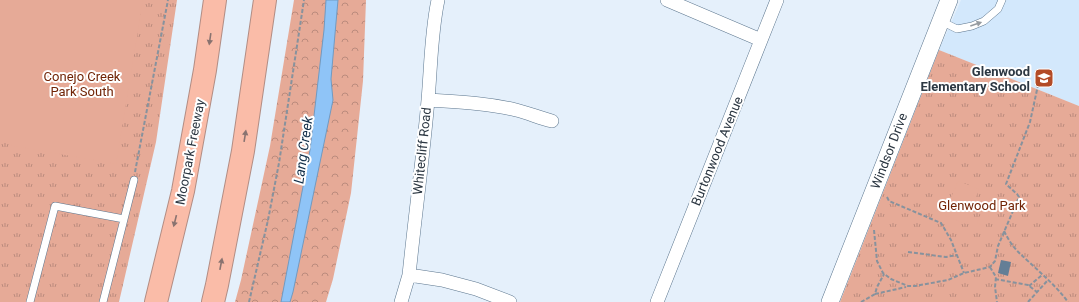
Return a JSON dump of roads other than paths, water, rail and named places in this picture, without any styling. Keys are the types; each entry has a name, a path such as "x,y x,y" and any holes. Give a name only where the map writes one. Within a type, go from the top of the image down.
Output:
{"highway":[{"name":"Moorpark Freeway","path":"156,302 183,191 205,70 215,0"},
{"path":"213,302 243,151 265,0"}],"street":[{"name":"Whitecliff Road","path":"401,302 409,275 438,0"},
{"path":"667,0 761,40"},
{"name":"Burtonwood Avenue","path":"657,302 777,0"},
{"name":"Windsor Drive","path":"830,302 949,0"},
{"path":"428,100 471,102 499,106 518,110 552,121"},
{"path":"409,275 442,280 476,289 510,302"}],"lane":[{"path":"940,21 958,29 972,26 984,21 998,9 1002,0"},
{"path":"103,302 134,180"},
{"path":"30,302 55,206 124,219"}],"water":[{"path":"326,0 338,0 331,79 333,100 293,292 290,302 281,302 310,150"}],"place":[{"name":"Glenwood Elementary School","path":"1044,78"}],"park label":[{"name":"Conejo Creek Park South","path":"82,84"},
{"name":"Glenwood Park","path":"982,205"}],"water label":[{"name":"Lang Creek","path":"303,150"}]}
